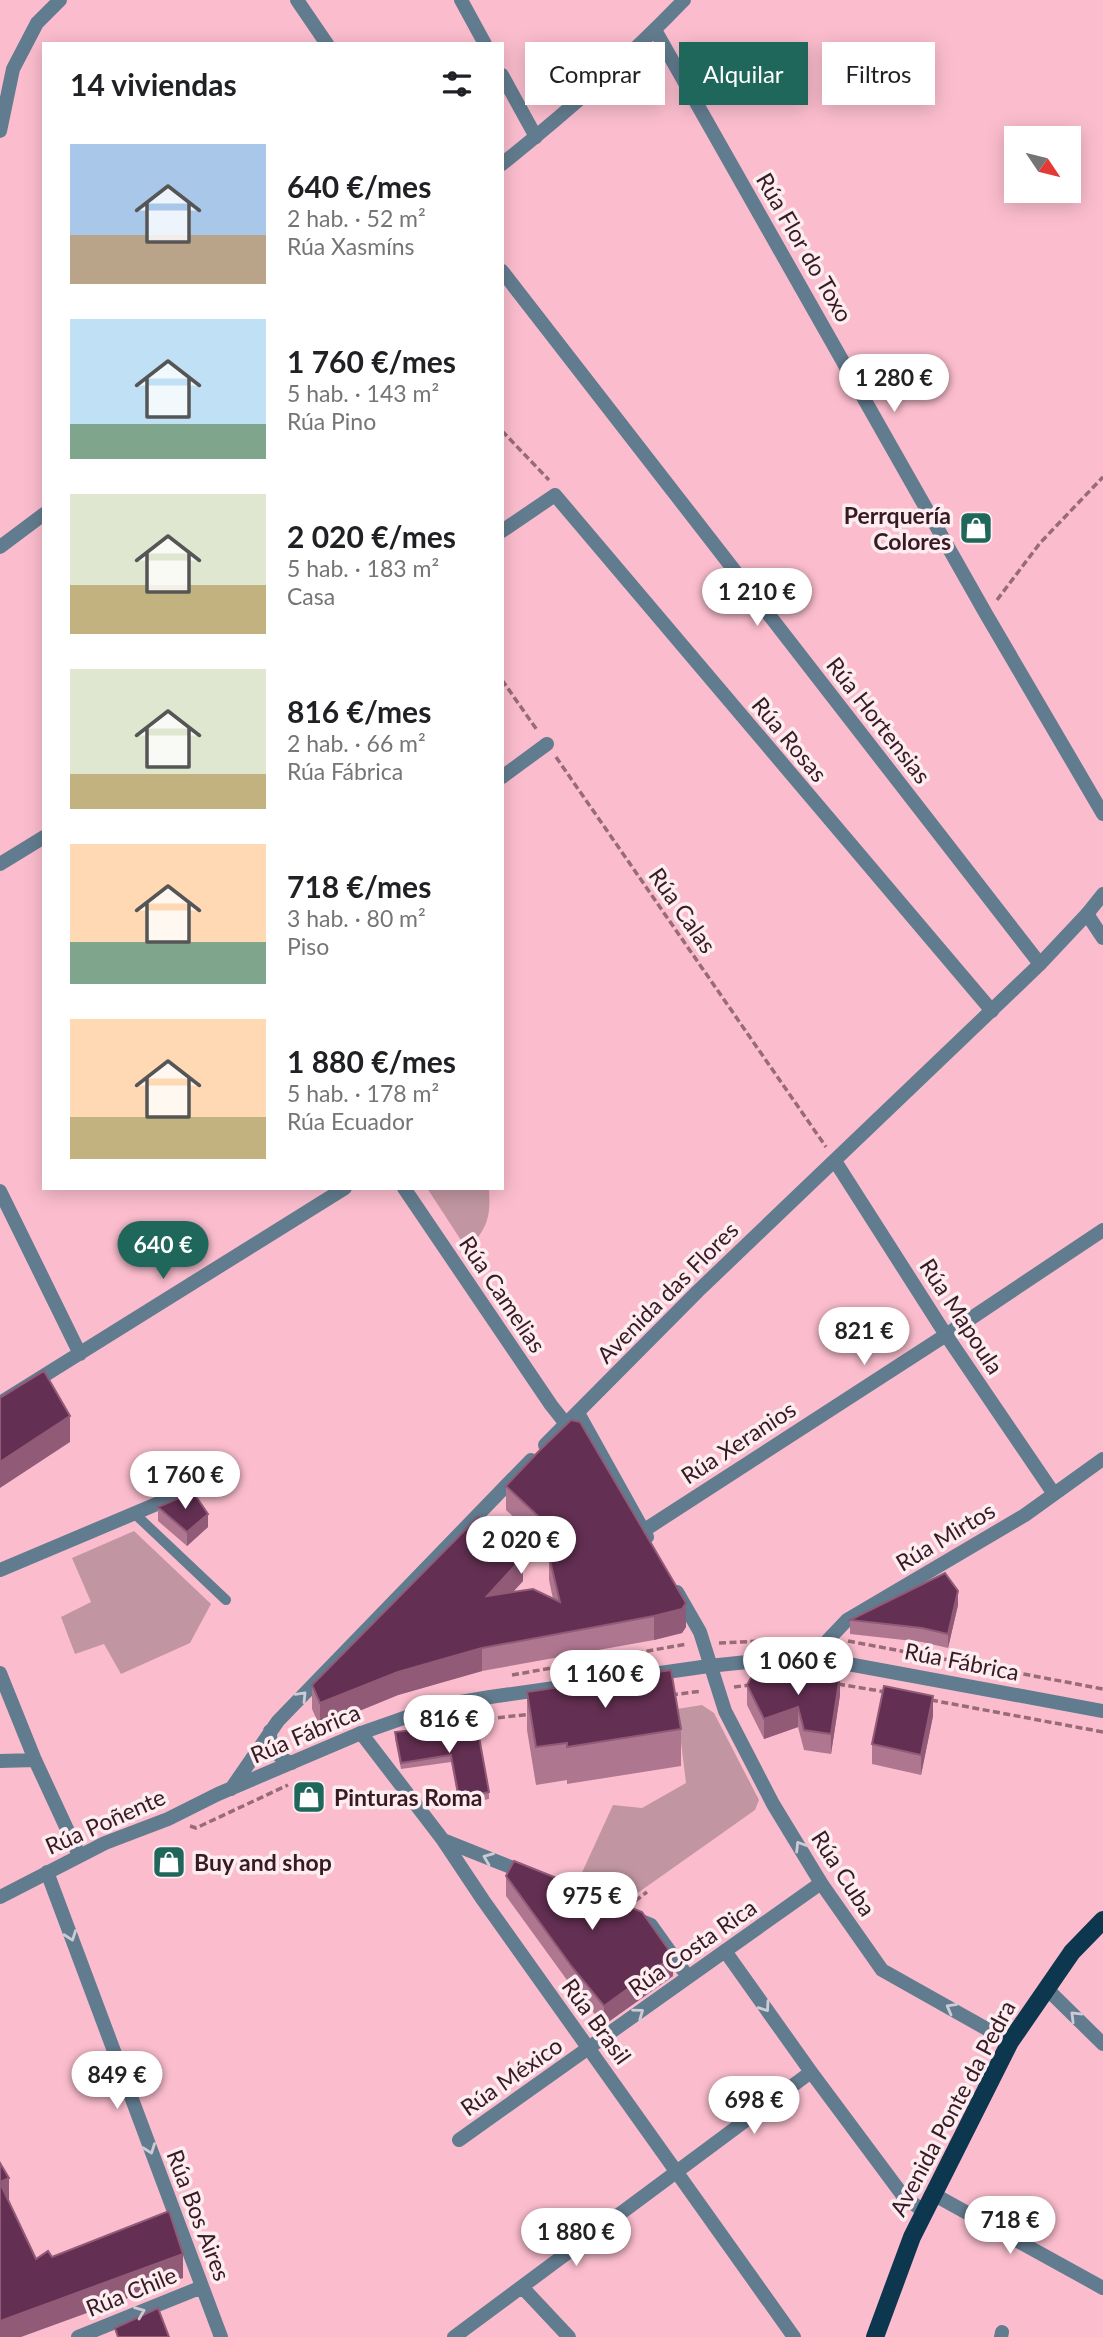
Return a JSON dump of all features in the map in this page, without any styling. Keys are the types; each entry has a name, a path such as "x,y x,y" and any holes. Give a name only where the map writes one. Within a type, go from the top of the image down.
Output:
{"main road":[{"name":"Avenida Ponte da Pedra","path":"875,2337 912,2237 1010,2042 1072,1952 1103,1920"}],"street":[{"path":"0,131 13,69 37,23 60,0"},
{"path":"297,0 326,42"},
{"path":"461,0 484,42"},
{"path":"504,162 655,30 684,0"},
{"name":"Rúa Flor do Toxo","path":"655,30 986,614 1103,814"},
{"path":"504,79 536,137"},
{"name":"Rúa Hortensias","path":"504,274 1040,964"},
{"path":"504,530 555,495"},
{"name":"Rúa Rosas","path":"555,495 992,1011"},
{"path":"0,547 42,516"},
{"path":"504,776 547,744"},
{"path":"0,864 42,837"},
{"name":"Avenida das Flores","path":"231,1789 270,1731 566,1424 698,1291 1040,964 1103,894"},
{"path":"1087,914 1103,938"},
{"name":"Rúa Mapoula","path":"835,1161 946,1335 1055,1494"},
{"path":"0,1403 342,1190"},
{"name":"Rúa Camelias","path":"405,1190 566,1424"},
{"path":"0,1191 80,1353"},
{"name":"Rúa Xeranios","path":"643,1531 1103,1230"},
{"path":"578,1413 656,1553"},
{"name":"Rúa Mirtos","path":"821,1659 828,1640 847,1620 1025,1515 1103,1459"},
{"path":"0,1570 178,1495"},
{"name":"Rúa Cuba","path":"668,1576 700,1632 724,1711 773,1804 821,1883 882,1970 1010,2042"},
{"name":"Rúa Fábrica","path":"231,1789 361,1733 438,1706 747,1661 821,1659 1103,1711"},
{"path":"0,1673 35,1760 79,1855"},
{"path":"270,1731 275,1751 292,1763"},
{"name":"Rúa Brasil","path":"361,1733 443,1840 794,2337"},
{"path":"0,1761 35,1760"},
{"name":"Rúa Poñente","path":"0,1897 79,1855 168,1819 231,1789"},
{"path":"443,1840 537,1878"},
{"name":"Rúa Bos Aires","path":"47,1872 221,2337"},
{"name":"Rúa Costa Rica","path":"590,2049 821,1883"},
{"path":"619,1912 651,1925 688,1977"},
{"path":"726,1951 904,2197 925,2212"},
{"path":"1046,1988 1103,2044"},
{"name":"Rúa México","path":"459,2140 590,2049"},
{"path":"454,2337 811,2072"},
{"path":"933,2194 1103,2288"},
{"name":"Rúa Chile","path":"78,2337 202,2287"},
{"path":"522,2287 569,2337"}],"lane":[{"path":"135,1514 226,1600"}],"path":[{"path":"504,433 547,476 555,495"},
{"path":"986,614 1040,543 1103,477"},
{"name":"Rúa Calas","path":"504,683 835,1161"},
{"path":"720,1643 806,1639"},
{"name":"Rúa Fábrica","path":"847,1641 1103,1689"},
{"name":"Rúa Fábrica","path":"836,1683 887,1692"},
{"path":"732,1687 757,1684"},
{"path":"668,1695 706,1690"},
{"name":"Rúa Fábrica","path":"926,1699 1103,1732"},
{"path":"438,1706 459,1722 543,1712"}],"shaded area":[{"path":"428,1190 489,1190 486,1222 468,1251"},
{"path":"134,1531 211,1604 190,1643 121,1674 104,1644 75,1654 61,1617 91,1602 72,1558"},
{"path":"702,1705 714,1713 759,1800 755,1810 639,1892 629,1896 579,1879 613,1805 642,1808 686,1783 677,1709"}],"building":[{"path":"44,1371 70,1416 0,1462 0,1398"},
{"path":"571,1420 580,1422 686,1603 682,1609 482,1648 398,1672 320,1703 312,1685 478,1517 523,1557 487,1596 533,1589 560,1602 549,1556 569,1545 506,1486"},
{"path":"193,1492 208,1514 187,1532 158,1507"},
{"path":"945,1573 958,1591 948,1634 922,1628 850,1620"},
{"path":"671,1670 681,1729 567,1747 567,1743 536,1747 527,1692"},
{"path":"814,1671 840,1675 831,1734 804,1730 798,1707 764,1719 747,1685 753,1674"},
{"path":"884,1686 933,1696 921,1755 872,1744"},
{"path":"477,1726 489,1792 459,1798 451,1755 401,1763 395,1732 421,1729 423,1736"},
{"path":"514,1861 642,1912 673,1956 604,2006 506,1876"},
{"path":"0,2163 9,2178 0,2182"},
{"path":"0,2183 36,2259 48,2251 52,2257 169,2211 183,2254 0,2321"},
{"path":"158,2308 169,2337 118,2337 115,2328"}],"place":[{"name":"Perrquería Colores","path":"976,528"},
{"name":"Pinturas Roma","path":"309,1797"},
{"name":"Buy and shop","path":"169,1862"}]}
